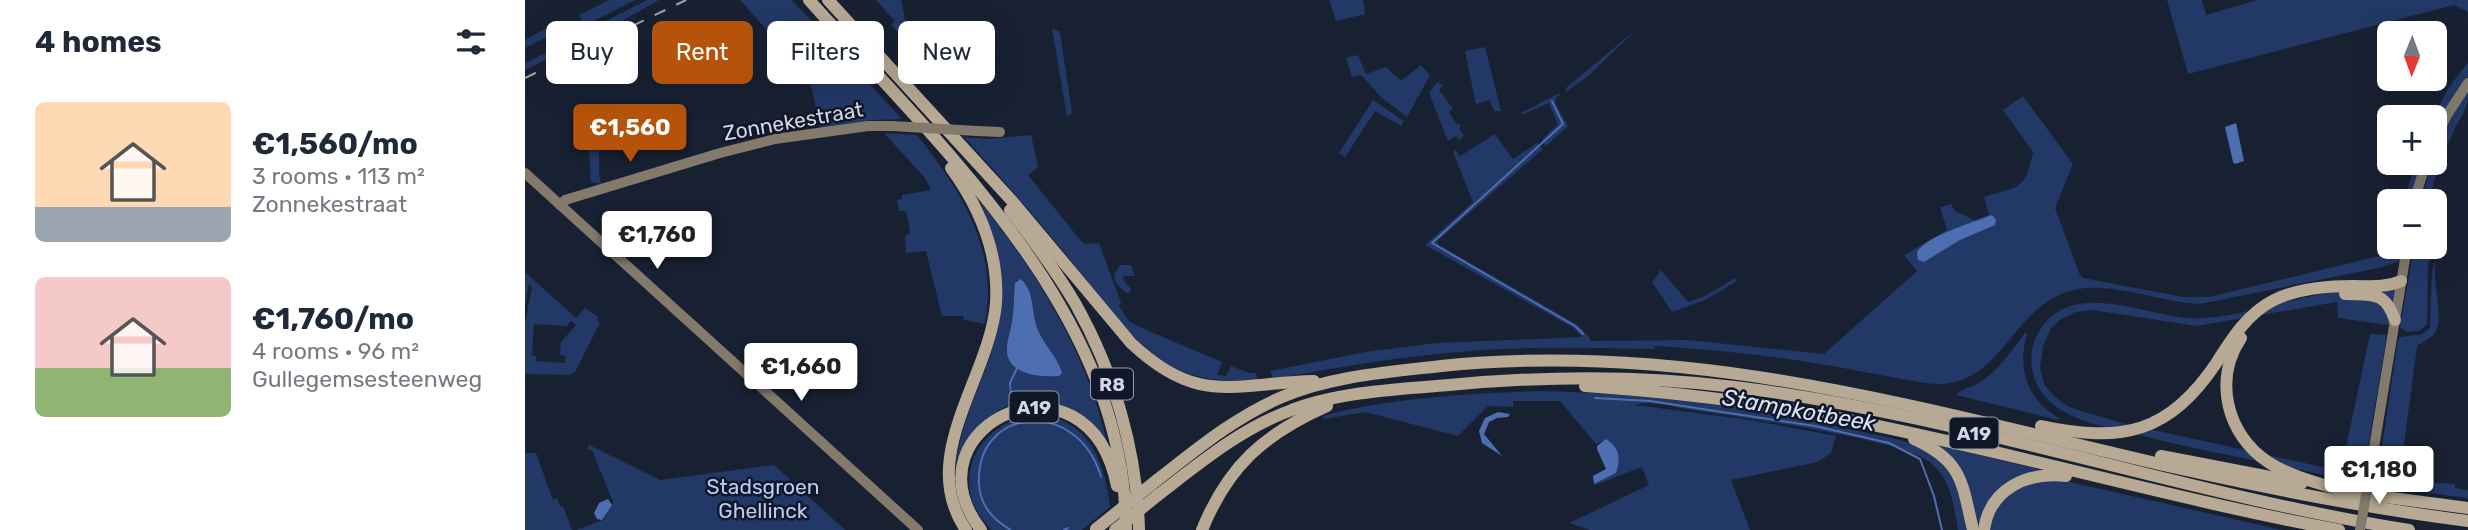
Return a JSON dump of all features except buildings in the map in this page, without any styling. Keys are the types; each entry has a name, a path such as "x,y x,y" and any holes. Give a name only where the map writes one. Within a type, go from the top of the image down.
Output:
{"highway":[{"name":"R8","path":"809,0 953,158 1018,242 1067,317 1095,376 1112,425 1122,473 1124,530"},
{"name":"R8","path":"828,0 965,152 1041,252 1075,303 1114,389 1125,427 1136,490 1139,530"},
{"path":"893,93 946,161 970,197 985,229 995,270 996,304 990,334 956,427 950,454 951,498 966,530"},
{"path":"965,152 1013,202 1131,343 1176,377 1219,388 1332,381"},
{"path":"1954,414 1978,412 2091,435 2133,431 2148,426 2198,390 2249,317 2276,299 2301,290 2331,286 2382,286 2401,281"},
{"path":"2348,492 2270,463 2242,437 2233,422 2226,394 2229,364 2241,338 2261,315 2304,296 2346,294 2378,297 2390,304 2395,320"},
{"name":"A19","path":"1332,381 1395,371 1509,361 1653,364 1763,376 1954,414 2185,470 2297,493 2468,521"},
{"path":"1533,379 1748,403 1892,429 2214,505 2339,530"},
{"name":"A19","path":"1115,530 1230,440 1292,410 1321,401 1348,397 1478,382 1533,379 1654,379 1737,387 1828,402 1935,424 2306,511 2409,530"},
{"path":"1095,529 1243,416 1284,396 1332,381"},
{"path":"1202,530 1217,496 1259,446 1277,431 1348,397"},
{"name":"A19","path":"981,530 966,506 962,490 967,453 987,425 1006,412 1031,407 1061,411 1085,426 1096,437 1115,477 1124,530"},
{"path":"1892,429 1933,448 1955,468 1968,503 1973,530"},
{"path":"2078,443 2091,442 2348,492 2465,507"},
{"path":"1983,530 1993,501 2019,481 2035,476 2055,475 2113,481"}],"street":[{"path":"2447,115 2468,83"},
{"name":"Zonnekestraat","path":"560,205 565,200 750,145 844,129 892,126 1000,132"},
{"path":"525,173 918,530"},
{"path":"2360,530 2405,259"}],"green space":[{"path":"609,0 635,0 594,21 582,21 579,15"},
{"path":"647,0 659,0 622,21 606,21"},
{"path":"740,0 792,0 811,21 767,21 767,30"},
{"path":"876,0 901,0 905,21 898,21 898,32 891,25 895,21"},
{"path":"1329,0 1363,0 1365,14 1336,21"},
{"path":"2167,0 2202,0 2206,15 2257,0 2468,0 2468,12 2454,5 2392,21 2377,21 2377,25 2188,74"},
{"path":"1639,27 1588,76 1566,92 1566,88"},
{"path":"546,28 546,38 525,48 525,40"},
{"path":"1052,28 1060,32 1072,113 1067,117"},
{"path":"1485,47 1501,111 1494,111 1490,100 1476,104 1465,51"},
{"path":"546,53 546,60 525,70 525,63"},
{"path":"1358,55 1366,74 1386,67 1401,81 1421,65 1430,75 1407,117 1382,98 1361,75 1352,77 1346,58"},
{"path":"2468,63 2468,76 2447,110 2447,105 2440,105 2450,86"},
{"path":"1437,82 1443,85 1439,90 1453,109 1449,112 1457,125 1460,123 1464,136 1459,140 1456,136 1448,141 1429,93"},
{"path":"810,84 870,84 902,119 871,120 820,129"},
{"path":"2468,92 2465,109 2447,146 2447,125"},
{"path":"1559,93 1555,103 1568,126 1546,146 1542,140 1558,124 1549,103 1522,115 1521,113"},
{"path":"2023,96 2073,164 2055,208 2083,278 2183,297 2209,297 2377,256 2377,259 2402,260 2383,267 2200,304 2104,288 2074,290 2054,297 2038,309 1998,353 1969,377 1944,384 1917,382 1773,357 1654,346 1654,349 1532,348 1459,352 1389,360 1273,379 1270,371 1365,352 1437,343 1582,337 1574,328 1425,245 1473,202 1453,152 1456,150 1460,156 1495,134 1513,159 1537,143 1543,149 1437,241 1439,245 1578,325 1590,341 1688,340 1824,354 1917,271 1904,255 1947,230 1940,207 1951,204 1955,211 1974,220 1989,215 1984,197 2012,189 2023,181 2033,152 2003,110"},
{"path":"1373,100 1404,121 1401,126 1375,111 1345,157 1339,153"},
{"path":"599,106 601,184 591,182 587,121"},
{"path":"884,133 917,135 962,200 973,222 986,271 988,297 985,324 964,320 963,316 942,316 926,251 906,253 905,236 910,233 907,213 899,211 897,200 902,199 902,195 931,190 925,178"},
{"path":"1031,135 1038,167 1028,175 1081,241 1085,244 1099,243 1121,303 1119,306 1129,321 1222,362 1217,375 1226,376 1231,366 1256,373 1258,380 1208,379 1179,370 1146,348 1116,317 1039,222 964,137 989,139"},
{"path":"2412,175 2419,175 2415,189 2407,189"},
{"path":"2429,175 2436,175 2432,189 2424,189"},
{"path":"981,203 1022,258 1058,316 1087,377 1107,443 1088,422 1066,408 1043,401 1020,402 999,410 980,425 966,446 957,474 960,441 992,350 1000,312 998,257"},
{"path":"2412,259 2430,259 2428,263 2427,324 2419,331 2407,332 2400,327"},
{"path":"2436,260 2438,326 2433,335 2417,346 2400,475 2427,482 2455,484 2455,488 2468,490 2468,498 2376,486 2398,340 2400,337 2423,334 2430,328 2432,271"},
{"path":"1120,265 1131,265 1135,276 1124,276 1123,280 1131,289 1130,292 1126,293 1116,283 1114,275"},
{"path":"1661,270 1688,302 1705,296 1735,278 1737,281 1705,300 1672,312 1652,282"},
{"path":"525,272 576,318 585,308 599,318 597,320 600,323 575,372 569,375 525,374 525,323 532,287 529,284 525,306","holes":["571,321 576,325 561,342 560,355 565,356 565,363 536,361 536,356 532,355 534,324 567,326"]},
{"path":"2395,289 2389,325 2338,318 2337,302 2196,326 2093,310 2076,312 2061,319 2051,328 2043,346 2040,369 2045,386 2067,406 2126,424 2341,471 2370,334 2387,335 2364,470 2359,484 2088,422 2070,415 2050,402 2033,374 2032,350 2041,328 2061,310 2080,304 2100,303 2187,318 2207,318 2242,313 2329,292"},
{"path":"2025,333 2023,359 2027,382 2039,402 2059,418 2058,420 1956,395 1993,372"},
{"path":"1541,391 1661,398 1740,409 1913,444 1933,454 1948,468 1959,494 1967,530 1958,530 1947,485 1938,469 1926,460 1891,446 1767,421 1662,404 1635,405 1750,420 1836,436 1831,453 1818,462 1731,480 1750,530 1590,530 1569,523 1649,485 1642,467 1595,485 1616,473 1616,450 1606,440 1596,444 1560,401 1513,401 1513,407 1488,406 1458,436 1365,412 1324,419 1323,416 1377,404 1459,395"},
{"path":"1032,415 1051,417 1067,423 1090,443 1097,457 1110,507 1082,530 992,530 978,513 971,495 969,477 973,460 982,444 995,431 1012,421"},
{"path":"1934,444 2045,471 2015,479 1980,530 1976,530 1969,495"},
{"name":"Stadsgroen Ghellinck","path":"589,445 660,480 774,465 845,530 576,530 603,520 613,502 592,450 587,450"},
{"path":"525,453 536,453 553,500 557,498 560,506 563,506 572,530 525,530"},
{"path":"2061,480 2282,530 1988,530 2001,504 2014,490"}],"shaded area":[{"path":"2236,123 2244,161 2235,164 2225,127"},
{"path":"1992,215 1996,220 1995,225 1960,240 1924,262 1918,260 1917,252 1931,240"},
{"path":"1021,279 1031,296 1037,328 1060,367 1062,373 1059,376 1025,373 1008,358 1007,346 1013,317 1015,283"},
{"path":"1498,412 1510,414 1489,422 1484,434 1502,456 1482,443 1479,431 1485,418"},
{"path":"1606,439 1617,450 1618,468 1616,473 1594,484 1593,476 1606,469 1597,446"},
{"path":"608,499 612,505 602,520 597,519 594,513 599,503"}],"waterway":[{"name":"Stampkotbeek","path":"1552,101 1563,124 1432,243 1575,326 1583,334"},
{"path":"1011,395 1010,383 1017,368"},
{"name":"Stampkotbeek","path":"1595,398 1650,401 1815,426 1889,443 1920,459 1934,496 1942,530"},
{"path":"1011,530 989,511 982,499 979,484 982,458 993,439 1010,426 1030,421 1051,423 1072,433 1089,451 1101,477"},
{"path":"1064,530 1068,528"}],"railway":[{"path":"525,78 686,0"}]}
